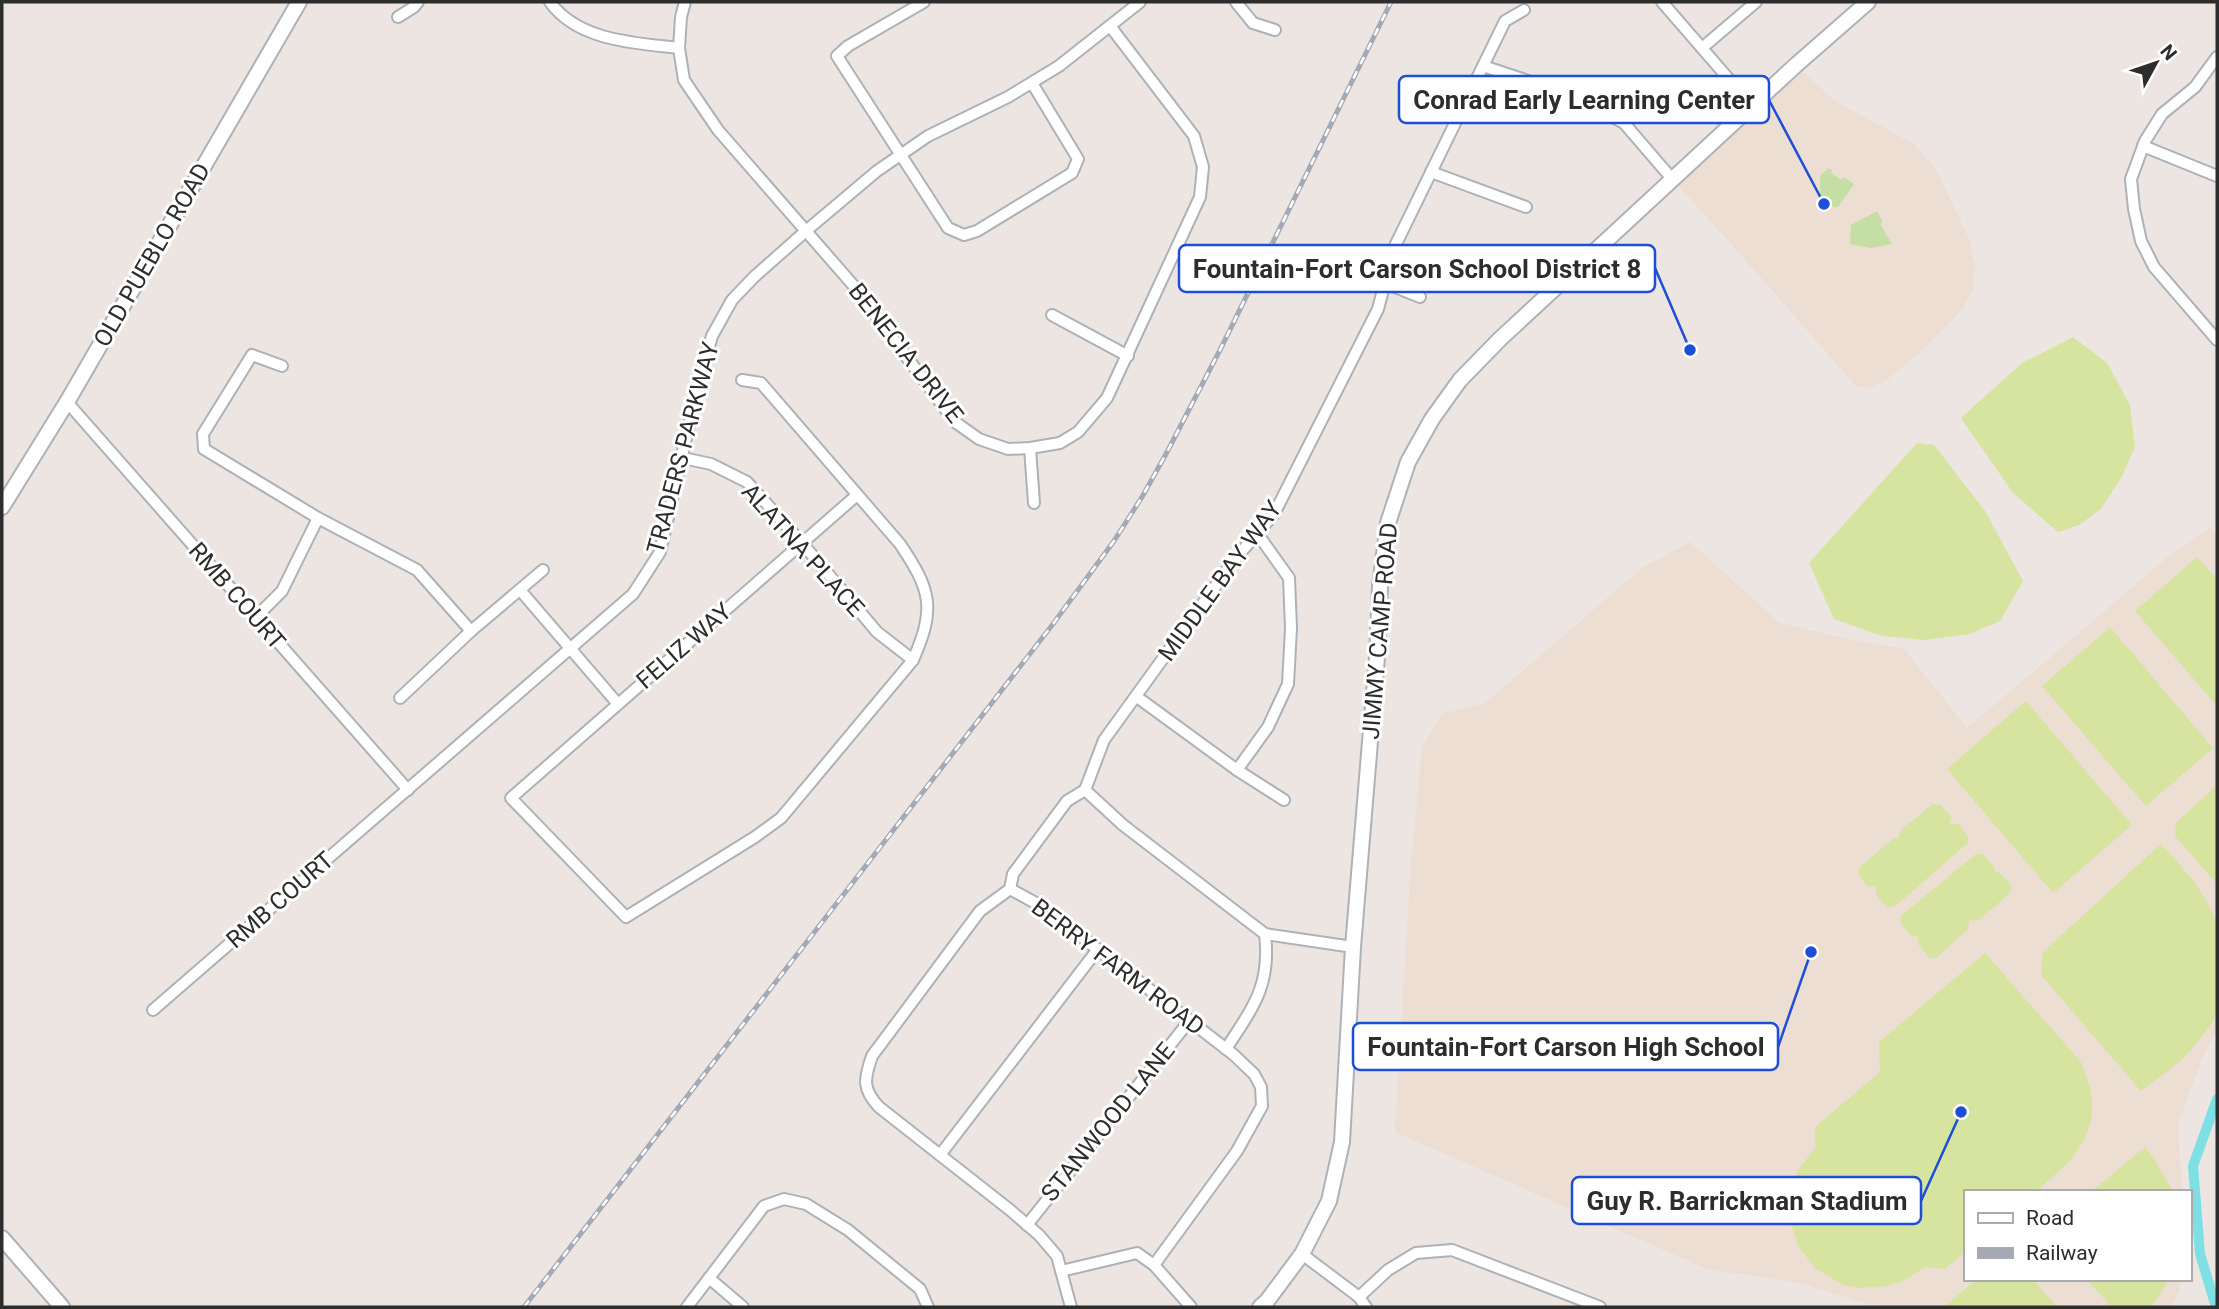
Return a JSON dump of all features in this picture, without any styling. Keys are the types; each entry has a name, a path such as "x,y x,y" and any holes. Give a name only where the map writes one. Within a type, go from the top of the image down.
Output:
{"street":[{"name":"OLD PUEBLO ROAD","path":"2,507 67,402 299,2"},
{"path":"398,17 414,8 418,2"},
{"path":"550,2 571,21 598,35 634,43 679,48"},
{"name":"BENECIA DRIVE","path":"685,2 679,48 684,79 718,130 853,285 956,422 979,439 1008,449 1060,443 1078,432 1107,398 1200,197 1202,167 1194,136 1110,26"},
{"path":"925,2 848,46 837,56 948,229 964,235 977,230 1072,173 1078,159 1032,83"},
{"name":"TRADERS PARKWAY","path":"408,790 633,594 660,552 699,381 712,336 732,300 807,230 900,155 928,136 1009,97 1059,66 1140,2"},
{"path":"1236,2 1253,23 1275,30"},
{"path":"1662,2 1753,107"},
{"path":"1702,48 1756,2"},
{"name":"JIMMY CAMP ROAD","path":"1260,1307 1302,1254 1329,1201 1342,1142 1353,947 1377,657 1380,586 1388,523 1408,462 1432,419 1460,380 1500,339 1868,2"},
{"name":"MIDDLE BAY WAY","path":"1086,790 1104,740 1235,559 1280,502 1338,383 1378,309 1394,248 1483,65 1505,21 1524,10"},
{"path":"2217,57 2195,87 2162,114 2143,146 2131,179 2141,241 2154,267 2217,340"},
{"path":"1483,65 1574,96 1624,123 1673,180"},
{"path":"2143,146 2217,176"},
{"path":"1431,172 1526,206"},
{"path":"1385,283 1420,297"},
{"path":"1052,315 1128,356"},
{"path":"282,366 252,355 203,434 204,449 318,518 417,570 471,631"},
{"path":"742,380 761,383 900,544 919,572 928,603 924,635 914,660"},
{"name":"RMB COURT","path":"67,402 408,790 153,1010"},
{"path":"1030,448 1034,503"},
{"name":"ALATNA PLACE","path":"683,458 711,464 747,482 877,632 914,660"},
{"name":"FELIZ WAY","path":"857,495 511,798 626,918 781,818 914,660"},
{"path":"256,617 282,591 318,518"},
{"path":"1237,770 1268,727 1288,684 1291,628 1289,578 1257,533"},
{"path":"400,698 471,631 543,570"},
{"path":"520,590 618,704"},
{"path":"1137,697 1237,770 1284,800"},
{"path":"1010,889 1013,874 1067,801 1086,790 1123,825 1265,934 1353,947"},
{"name":"BERRY FARM ROAD","path":"1071,1307 1057,1256 1027,1225 879,1107 867,1094 865,1074 872,1056 980,911 1010,889 1043,907 1190,1020 1254,1074 1261,1087 1262,1106 1237,1151 1154,1265"},
{"path":"1226,1049 1257,1000 1265,976 1265,934"},
{"path":"940,1155 1098,949"},
{"name":"STANWOOD LANE","path":"1027,1225 1190,1020"},
{"path":"784,1185 784,1199"},
{"path":"687,1307 764,1206 784,1199 806,1203 848,1230 920,1289 928,1307"},
{"path":"2,1238 62,1307"},
{"path":"1359,1297 1388,1269 1416,1253 1452,1250 1600,1307"},
{"path":"1061,1271 1137,1253 1154,1265 1191,1307"},
{"path":"1302,1254 1359,1297 1366,1307"},
{"path":"709,1279 743,1307"}],"shaded area":[{"path":"1796,65 1835,101 1914,144 1937,171 1969,239 1975,265 1972,292 1962,309 1925,348 1885,381 1871,388 1856,386 1673,180"},
{"path":"2210,528 2217,534 2217,1029 2202,1059 2178,1123 2182,1190 1964,1190 1964,1281 2182,1281 2172,1307 1879,1307 1795,1282 1707,1269 1395,1132 1410,876 1422,747 1443,713 1484,704 1642,568 1690,542 1780,623 1856,641 1903,648 1967,728 2169,556"}],"green space":[{"path":"1829,168 1831,173 1854,184 1838,207 1820,206 1820,176"},
{"path":"1877,211 1883,222 1880,224 1892,244 1871,248 1850,244 1851,225"},
{"path":"2073,337 2107,363 2130,405 2135,447 2121,478 2101,509 2079,525 2058,532 2013,493 1961,418 2022,363"},
{"path":"1917,443 1934,445 1985,511 2023,581 2000,621 1969,634 1925,640 1882,636 1834,619 1809,563"},
{"path":"2197,557 2217,579 2217,706 2135,611"},
{"path":"2110,627 2213,748 2146,806 2042,686"},
{"path":"2026,701 2132,825 2053,893 1947,769"},
{"path":"2217,785 2217,884 2175,836 2176,823"},
{"path":"1933,804 1941,805 1951,817 1949,824 1959,824 1968,837 1968,843 1894,907 1887,908 1876,895 1877,886 1868,887 1858,874 1859,868 1894,838 1899,839 1900,831"},
{"path":"2161,844 2201,892 2213,914 2217,926 2217,1011 2211,1025 2183,1059 2141,1091 2041,975 2043,952"},
{"path":"1976,854 1983,854 1995,868 1994,871 2001,874 2011,885 2010,893 1978,921 1969,920 1968,929 1936,958 1930,958 1917,943 1919,937 1911,936 1900,923 1901,916"},
{"path":"1985,953 2081,1062 2090,1087 2091,1122 2083,1142 2070,1161 2038,1190 1964,1190 1964,1253 1945,1269 1925,1267 1903,1281 1887,1286 1860,1288 1843,1285 1815,1268 1798,1246 1788,1213 1791,1188 1798,1170 1815,1148 1815,1127 1880,1072 1879,1042"},
{"path":"2145,1147 2172,1190 2093,1190"},
{"path":"1975,1281 2035,1281 2057,1307 1944,1307"},
{"path":"2088,1281 2168,1281 2156,1301 2149,1307 2112,1307"}],"waterway":[{"path":"2216,1307 2200,1254 2193,1166 2217,1099"}],"railway":[{"path":"524,1307 1053,624 1114,541 1166,454 1221,348 1391,2"}],"place":[{"name":"Conrad Early Learning Center","path":"1824,204"},
{"name":"Fountain-Fort Carson School District 8","path":"1690,350"},
{"name":"Fountain-Fort Carson High School","path":"1811,952"},
{"name":"Guy R. Barrickman Stadium","path":"1961,1112"}]}
